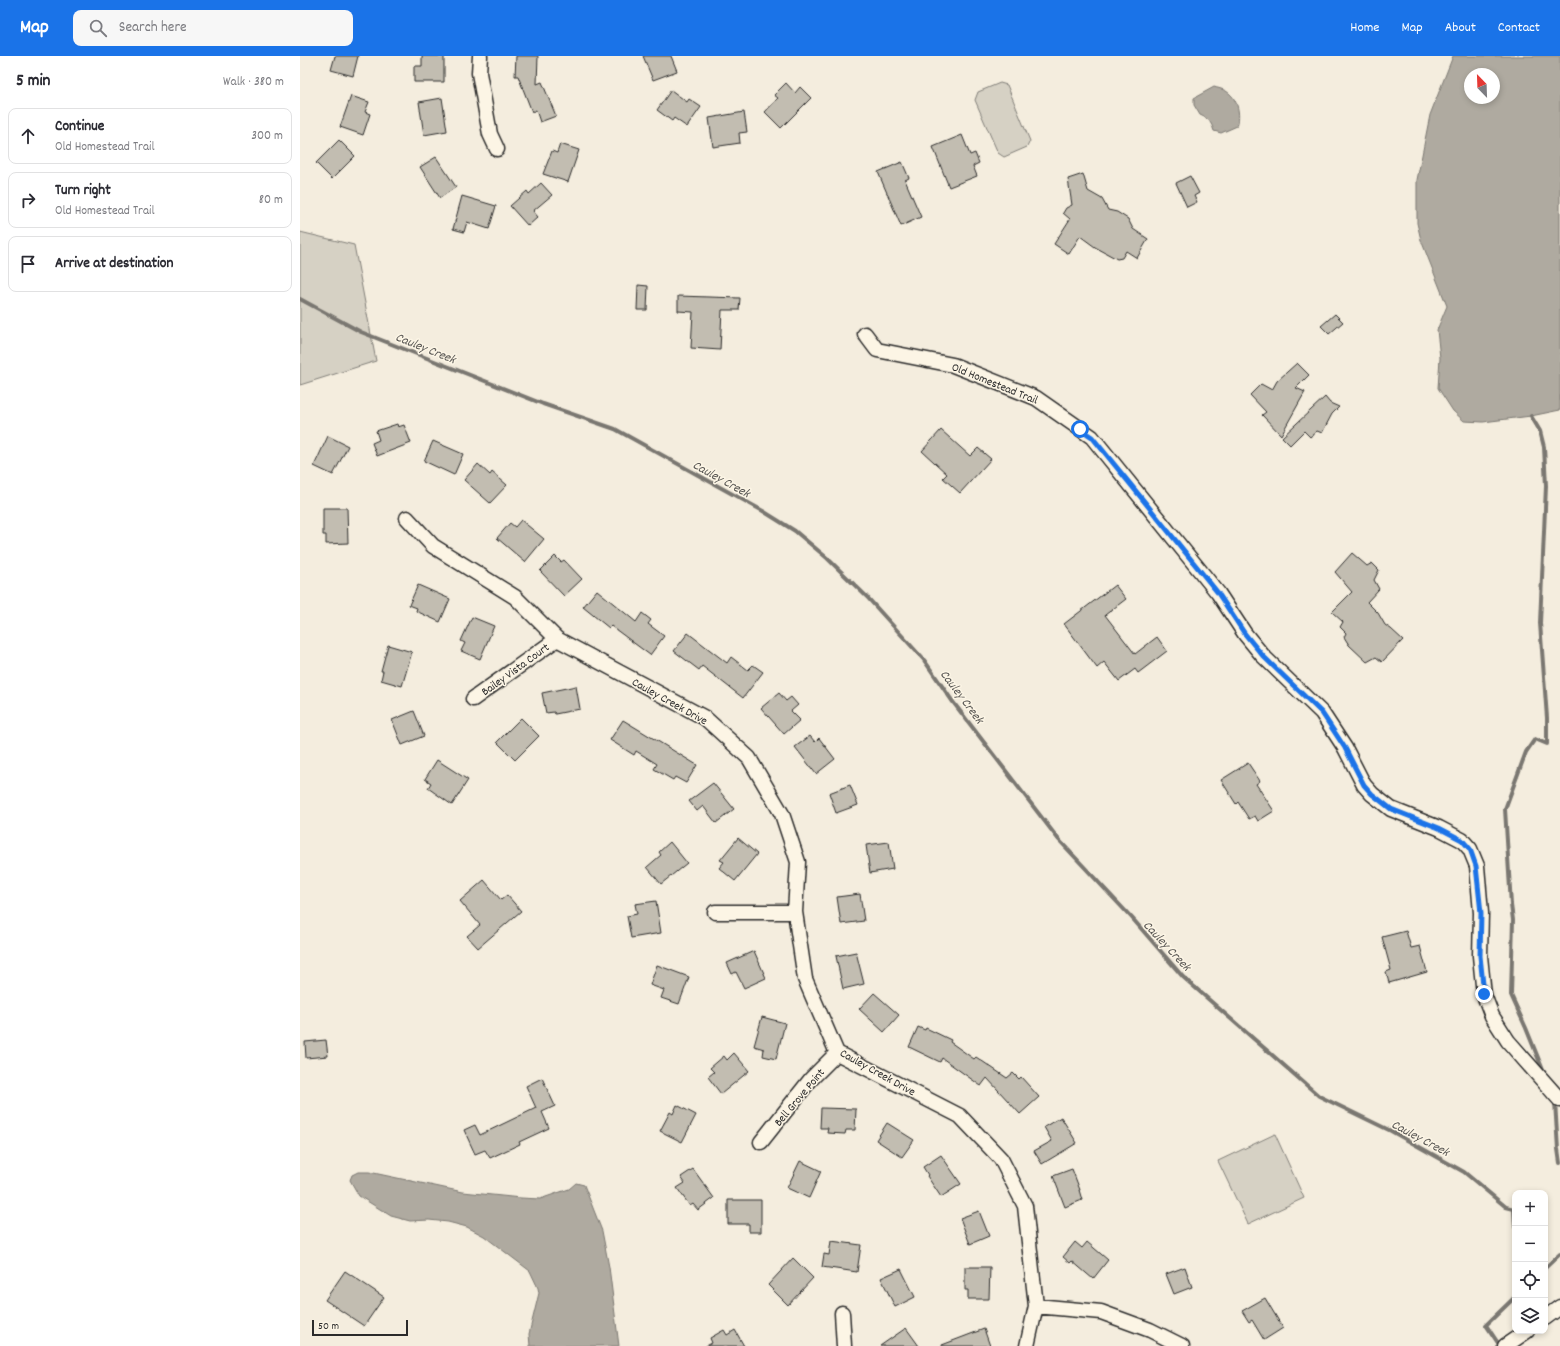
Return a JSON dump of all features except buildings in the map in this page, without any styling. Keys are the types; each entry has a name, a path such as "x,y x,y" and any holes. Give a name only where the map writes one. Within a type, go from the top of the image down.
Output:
{"street":[{"path":"480,56 479,73 490,134 497,149"},
{"name":"Old Homestead Trail","path":"865,334 877,350 953,365 1036,398 1092,437 1218,593 1245,634 1259,651 1322,713 1345,748 1364,785 1372,794 1391,809 1439,828 1462,840 1470,849 1476,866 1481,913 1480,956 1484,994 1492,1016 1508,1041 1560,1100"},
{"name":"Cauley Creek Drive","path":"406,518 433,546 515,597 557,639 705,718 749,758 782,814 798,862 795,912 805,979 838,1052 960,1116 1001,1159 1025,1206 1036,1306 1027,1346"},
{"name":"Bailey Vista Court","path":"473,700 557,639"},
{"path":"715,912 795,912"},
{"name":"Bell Grove Point","path":"761,1142 811,1078 838,1052"},
{"path":"1036,1306 1101,1312 1150,1330 1182,1346"},
{"path":"1548,1316 1560,1307"},
{"path":"842,1314 844,1346"},
{"path":"1505,1346 1523,1334"}],"shaded area":[{"path":"1453,56 1560,56 1560,410 1531,416 1483,422 1464,421 1453,411 1438,388 1440,358 1437,330 1447,306 1421,240 1417,223 1417,180 1430,115"},
{"path":"1000,83 1007,85 1030,141 1027,147 1004,157 998,153 975,100 978,92"},
{"path":"1214,87 1225,90 1230,94 1238,107 1239,117 1237,126 1221,133 1214,131 1209,121 1200,115 1194,105 1194,98"},
{"path":"300,232 354,245 376,361 300,385"},
{"path":"1275,1134 1304,1198 1248,1224 1218,1161"},
{"path":"358,1172 369,1172 463,1192 521,1198 540,1199 569,1189 576,1183 584,1185 602,1231 609,1267 619,1346 530,1346 529,1334 539,1293 530,1271 484,1236 467,1227 448,1222 429,1220 410,1221 391,1216 359,1196 350,1180 352,1175"}],"waterway":[{"name":"Cauley Creek","path":"300,299 361,332 543,404 615,429 763,511 795,531 827,558 867,597 924,660 953,702 1059,840 1132,918 1183,977 1319,1096 1391,1131 1464,1172 1506,1207 1514,1209 1515,1226"},
{"path":"1531,416 1540,431 1544,447 1546,486 1540,623 1547,718 1547,744 1535,739 1526,752 1505,809 1513,920 1511,995 1545,1075"},
{"path":"1555,1102 1560,1163"},
{"path":"1548,1265 1560,1254"},
{"name":"Cauley Creek","path":"1500,1346 1486,1325 1514,1298"}],"route":[{"path":"1080,429 1092,437 1131,485 1218,593 1245,634 1263,656 1322,713 1345,748 1364,785 1372,794 1391,809 1439,828 1462,840 1470,849 1476,866 1481,913 1480,956 1484,994"}]}
